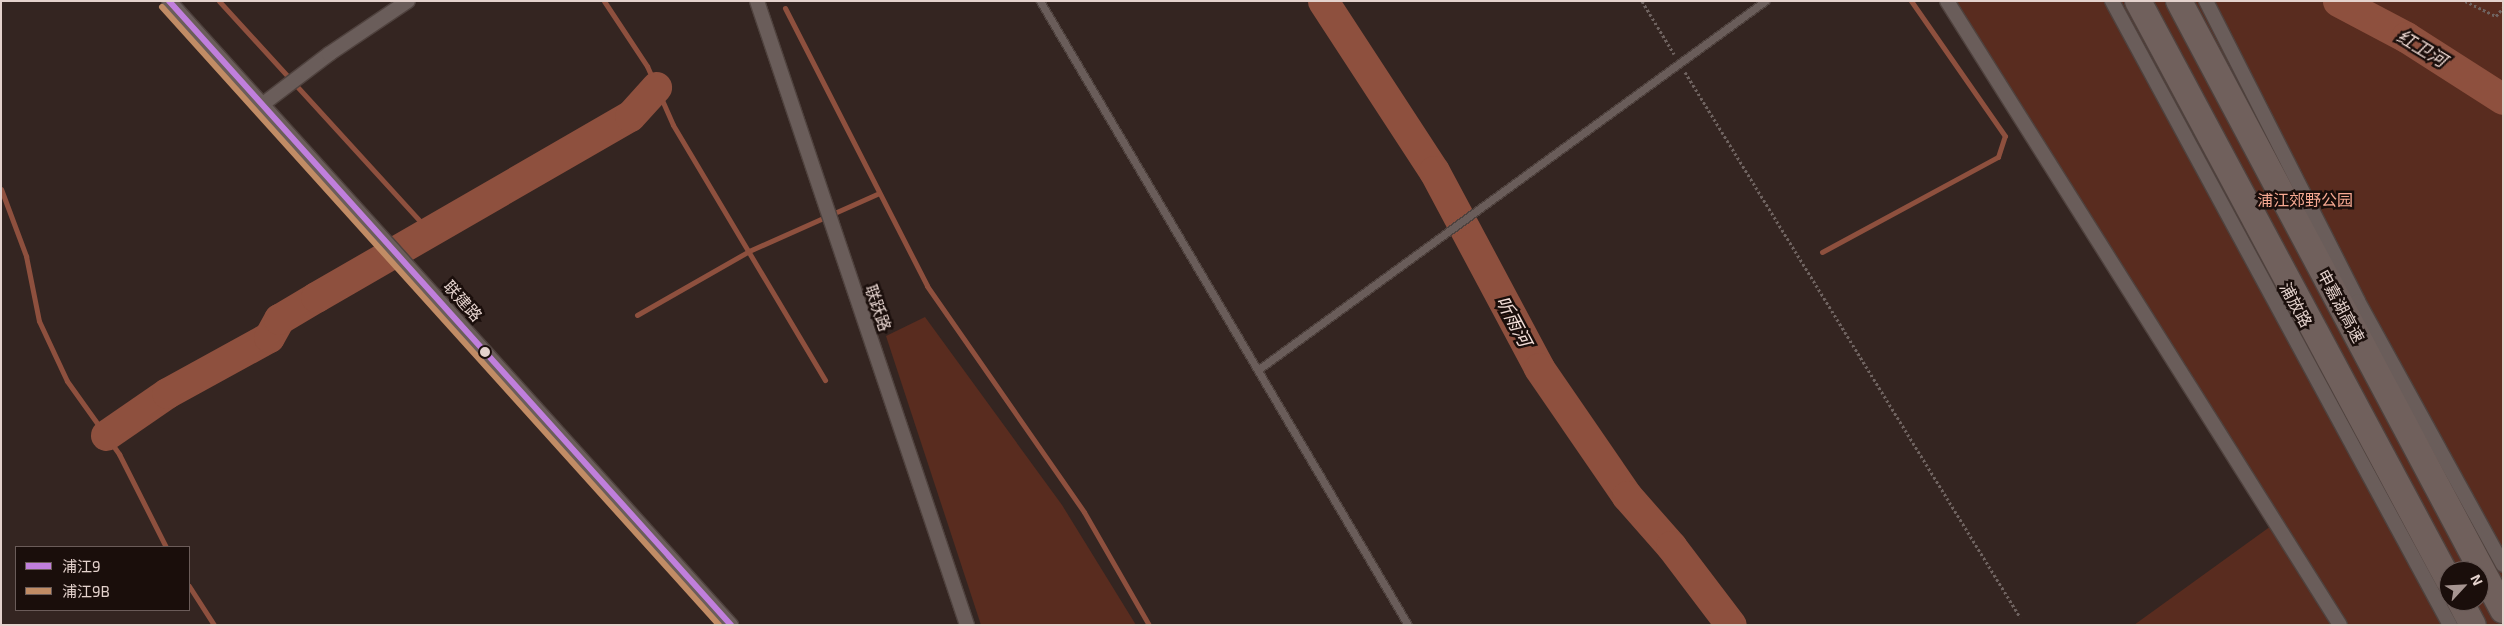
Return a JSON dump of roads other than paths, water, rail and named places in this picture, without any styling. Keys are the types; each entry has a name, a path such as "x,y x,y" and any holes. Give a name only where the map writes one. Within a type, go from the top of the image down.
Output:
{"highway":[{"path":"2138,1 2439,562"},
{"name":"申嘉湖高速","path":"2179,1 2503,610"},
{"path":"2465,611 2473,625"}],"street":[{"name":"联建路","path":"170,1 731,625"},
{"path":"263,104 287,85 408,1"},
{"name":"联跃路","path":"757,1 967,625"},
{"path":"1947,1 2340,625"},
{"name":"浦放路","path":"2112,1 2450,625"},
{"path":"2206,1 2358,301 2503,565"}],"lane":[{"path":"1040,1 1408,625"},
{"path":"1258,369 1765,1"}],"waterway":[{"path":"219,1 429,231"},
{"path":"604,1 647,66 673,125 825,380"},
{"name":"听雨河","path":"1323,1 1434,171 1539,368 1627,496 1671,546 1731,625"},
{"path":"1822,252 1998,157 2005,136 1911,1"},
{"name":"红卫河","path":"2338,1 2406,37 2503,99"},
{"path":"785,8 927,286 1084,512 1149,625"},
{"path":"106,435 167,393 269,337 279,319 630,116 656,87"},
{"path":"1,189 26,256 39,321 67,381 119,454 165,546"},
{"path":"637,315 749,251 879,193"},
{"path":"190,588 214,625"}],"park label":[{"name":"浦江郊野公园","path":"2305,200"}]}
